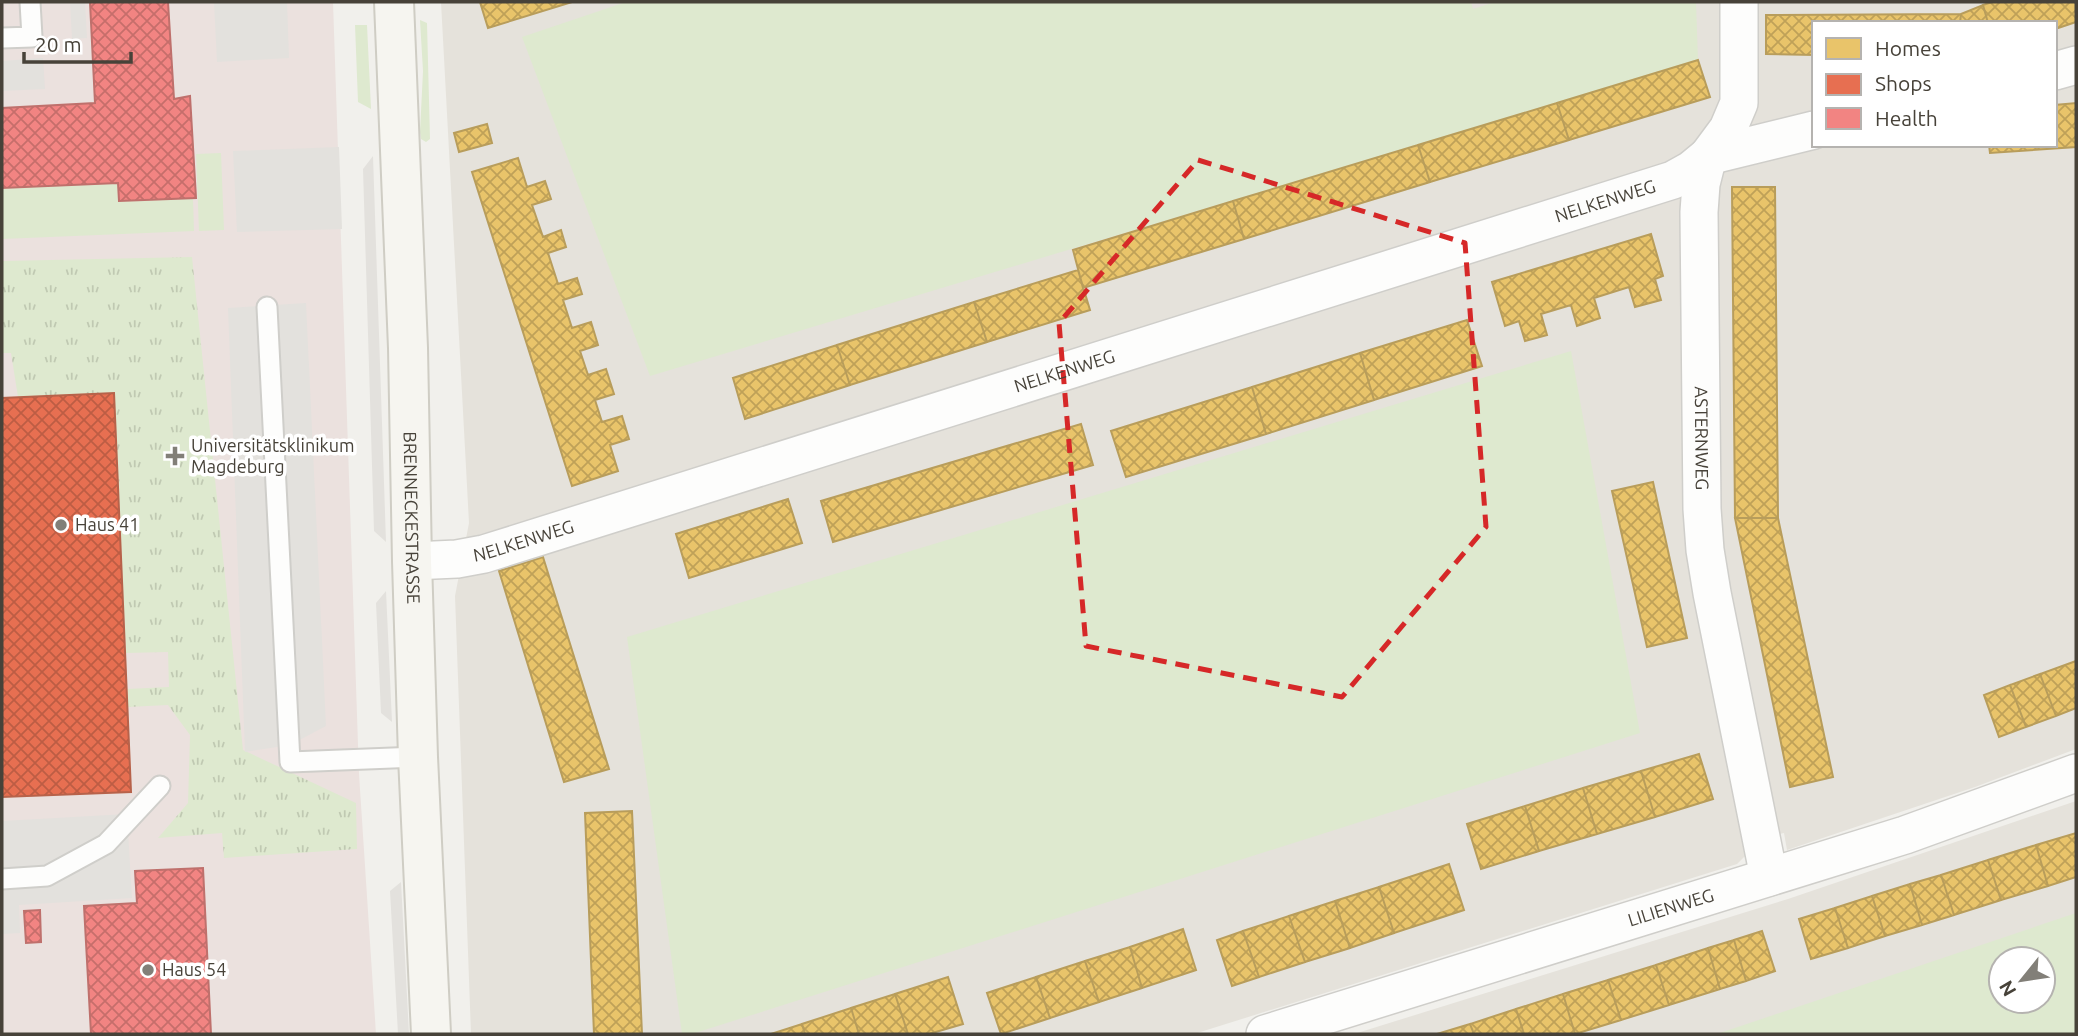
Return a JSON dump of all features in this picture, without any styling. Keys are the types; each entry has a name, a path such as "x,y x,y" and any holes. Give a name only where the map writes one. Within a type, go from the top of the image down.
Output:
{"street":[{"name":"BRENNECKESTRASSE","path":"394,2 408,348 418,757 431,1034"},
{"name":"ASTERNWEG","path":"1739,2 1739,103 1728,129 1708,156 1701,184 1702,509 1712,593 1769,877"},
{"path":"2057,70 2076,65"},
{"path":"1708,156 1812,130"},
{"name":"NELKENWEG","path":"412,561 457,559 523,542 1673,180 1708,156"},
{"name":"LILIENWEG","path":"1265,1034 1905,835 2076,773"}],"lane":[{"path":"2,38 32,37 30,2"},
{"path":"267,307 290,762 418,757"},
{"path":"2,878 47,876 106,845 160,786"}],"highlighted area":[{"path":"1198,160 1465,243 1486,527 1342,697 1086,646 1059,323"}],"shaded area":[{"name":"Universitätsklinikum Magdeburg","path":"2,2 333,2 359,774 376,1034 2,1034"},
{"path":"70,2 85,2 87,38 72,39"},
{"path":"214,2 287,2 289,58 217,62"},
{"path":"441,2 2076,2 2076,749 1975,787 1787,850 1784,833 1742,842 1746,855 1737,864 1194,1034 471,1034 455,596 469,523"},
{"path":"43,58 45,89 2,91 2,61"},
{"path":"339,147 342,229 237,232 233,151"},
{"path":"373,156 386,542 374,531 363,169"},
{"path":"306,303 326,726 290,745 245,752 228,308"},
{"path":"386,591 392,722 381,713 376,603"},
{"path":"2076,801 2076,1034 1354,1034 1788,899"},
{"path":"127,814 132,898 19,905 20,933 2,934 2,821"},
{"path":"401,882 409,1034 398,1034 390,891"}],"green space":[{"path":"626,2 1471,2 1473,9 1495,2 1696,2 1698,60 650,376 522,37"},
{"path":"420,20 427,23 430,139 426,142 421,139 420,132 423,71"},
{"path":"355,25 367,25 371,109 358,102"},
{"path":"221,153 224,230 199,231 196,154"},
{"path":"118,183 119,201 193,198 194,231 2,239 2,188"},
{"path":"192,257 243,750 356,803 357,849 224,858 222,833 158,838 188,803 190,735 168,705 128,707 127,689 169,687 168,652 126,653 114,394 18,397 11,353 2,353 2,261"},
{"path":"1571,351 1640,733 692,1034 682,1034 627,637"},
{"path":"2076,913 2076,1034 1717,1034"}],"building: Homes":[{"path":"480,2 572,2 488,28"},
{"path":"1992,2 2076,2 2076,22 2057,28 2057,21 1987,21 1983,5"},
{"path":"1983,5 1987,21 1960,21 1961,14"},
{"path":"1961,14 1960,21 1812,21 1812,55 1766,54 1766,15"},
{"path":"1698,60 1710,97 1569,140 1557,103"},
{"path":"1557,103 1569,140 1430,182 1418,145"},
{"path":"2076,103 2076,147 1990,153 1989,147 2057,147 2057,105"},
{"path":"487,124 492,143 459,152 454,133"},
{"path":"1418,145 1430,182 1244,239 1233,201"},
{"path":"518,158 527,187 545,181 551,199 532,205 543,237 561,230 566,247 548,253 558,284 577,278 582,294 563,300 572,328 591,322 598,345 580,351 588,375 606,369 614,394 595,400 602,422 622,416 629,439 610,445 618,471 572,486 472,172"},
{"path":"1732,187 1775,187 1778,518 1735,518"},
{"path":"1233,201 1244,239 1083,288 1073,250"},
{"path":"1651,234 1663,276 1655,279 1661,300 1635,307 1629,287 1594,298 1600,318 1577,326 1571,305 1541,314 1547,335 1525,341 1519,321 1505,326 1492,282"},
{"path":"1078,270 1090,310 987,342 974,302"},
{"path":"974,302 987,342 850,385 837,345"},
{"path":"1467,320 1482,366 1374,400 1360,353"},
{"path":"837,345 850,385 745,419 733,378"},
{"path":"1360,353 1374,400 1266,434 1252,387"},
{"path":"1252,387 1266,434 1126,477 1111,431"},
{"path":"1081,424 1093,465 833,542 821,501"},
{"path":"1653,482 1687,638 1647,647 1612,491"},
{"path":"788,499 802,543 689,578 676,534"},
{"path":"1735,518 1778,518 1833,777 1790,787"},
{"path":"543,557 609,769 564,782 499,571"},
{"path":"2076,661 2076,708 2056,716 2040,674"},
{"path":"2040,674 2056,716 2026,727 2010,685"},
{"path":"2010,685 2026,727 1999,737 1984,695"},
{"path":"1699,754 1713,799 1655,817 1641,771"},
{"path":"1641,771 1655,817 1597,834 1583,788"},
{"path":"1583,788 1597,834 1539,851 1525,806"},
{"path":"1525,806 1539,851 1481,869 1467,824"},
{"path":"632,811 642,1034 594,1034 585,813"},
{"path":"2076,833 2076,877 2048,886 2036,845"},
{"path":"2036,845 2048,886 2001,900 1988,860"},
{"path":"1988,860 2001,900 1954,915 1941,875"},
{"path":"1449,864 1464,910 1394,933 1379,887"},
{"path":"1941,875 1954,915 1922,925 1910,884"},
{"path":"1910,884 1922,925 1885,936 1872,896"},
{"path":"1379,887 1394,933 1350,948 1335,901"},
{"path":"1872,896 1885,936 1848,948 1835,908"},
{"path":"1335,901 1350,948 1305,962 1289,916"},
{"path":"1835,908 1848,948 1811,959 1799,919"},
{"path":"1289,916 1305,962 1259,977 1243,931"},
{"path":"1183,929 1196,970 1142,988 1130,947"},
{"path":"1243,931 1259,977 1232,986 1217,940"},
{"path":"1762,931 1775,971 1746,981 1734,940"},
{"path":"1734,940 1746,981 1720,989 1708,948"},
{"path":"1130,947 1142,988 1099,1002 1085,961"},
{"path":"1708,948 1720,989 1669,1005 1656,965"},
{"path":"1085,961 1099,1002 1050,1018 1036,977"},
{"path":"1656,965 1669,1005 1621,1020 1608,980"},
{"path":"948,977 963,1024 929,1034 908,1034 895,994"},
{"path":"1036,977 1050,1018 1001,1034 987,993"},
{"path":"1608,980 1621,1020 1575,1034 1563,994"},
{"path":"895,994 908,1034 859,1034 851,1008"},
{"path":"1563,994 1575,1034 1524,1034 1516,1009"},
{"path":"851,1008 859,1034 805,1034 802,1024"},
{"path":"1516,1009 1524,1034 1474,1034 1470,1024"},
{"path":"802,1024 805,1034 771,1034"},
{"path":"1470,1024 1474,1034 1437,1034"}],"building: Shops":[{"name":"Haus 41","path":"114,393 131,792 2,797 2,398"}],"building: Health":[{"path":"90,2 168,2 174,99 190,96 196,198 119,201 118,183 2,188 2,108 95,103"},
{"name":"Haus 54","path":"203,868 211,1034 91,1034 84,906 137,903 135,871"},
{"path":"40,910 41,942 26,943 24,911"}],"place":[{"name":"Universitätsklinikum Magdeburg","path":"175,456"},
{"name":"Haus 41","path":"61,525"},
{"name":"Haus 54","path":"148,970"}]}
